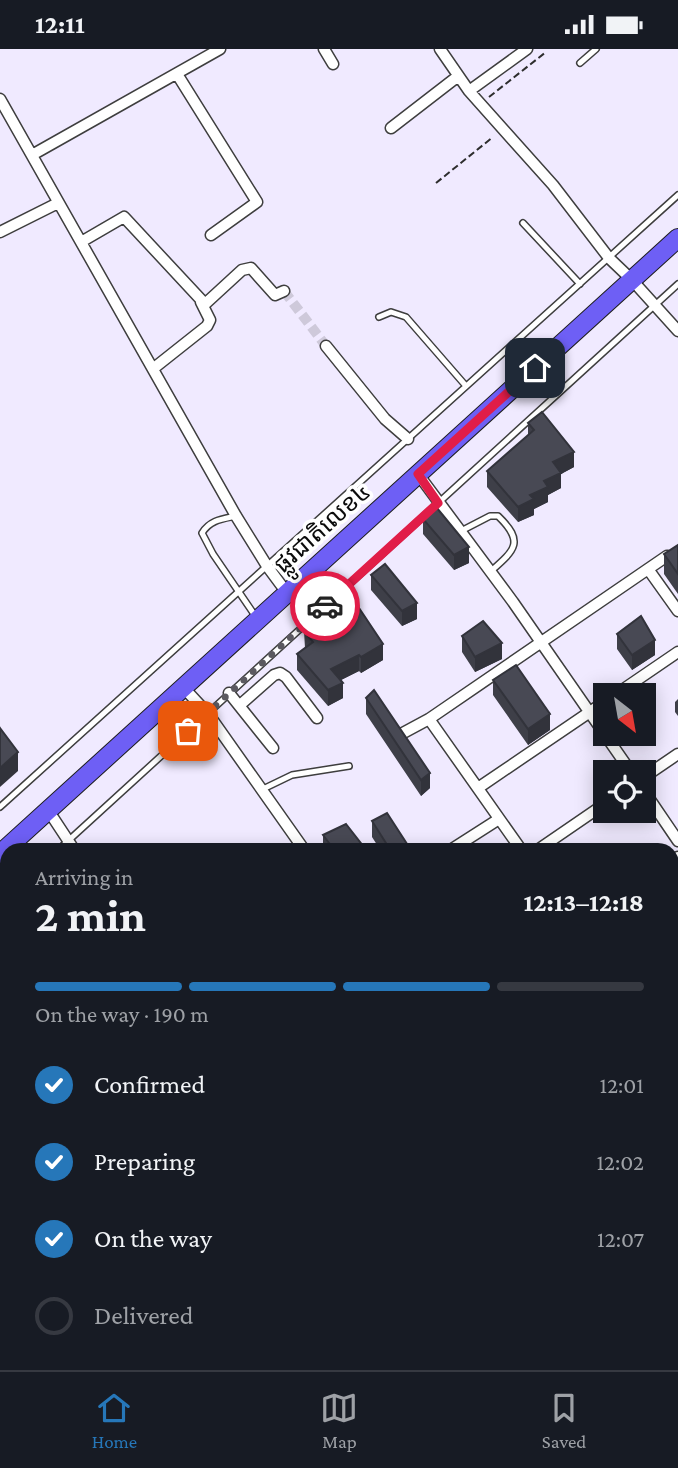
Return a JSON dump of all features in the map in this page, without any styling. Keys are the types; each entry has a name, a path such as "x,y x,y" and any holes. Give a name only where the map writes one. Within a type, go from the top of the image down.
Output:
{"highway":[{"name":"ផ្លូវជាតិលេខ៤","path":"12,843 678,238"}],"street":[{"path":"32,155 220,49"},
{"path":"324,49 333,64"},
{"path":"440,49 457,77 553,185 609,258 678,331"},
{"path":"469,91 527,49"},
{"path":"177,74 257,202 211,235"},
{"path":"391,128 457,77"},
{"path":"0,99 267,566 325,608"},
{"path":"0,232 58,203"},
{"path":"81,242 124,217 201,302 210,320 207,326 154,368"},
{"path":"201,302 207,303 242,270 251,268 275,295 284,291"},
{"path":"326,346 386,419 408,439"},
{"path":"418,474 541,642 623,760"},
{"path":"403,733 429,719 667,556"},
{"path":"648,569 678,611"},
{"path":"633,683 678,652"},
{"path":"240,705 274,674 280,673 317,718"},
{"path":"183,687 208,713 300,843"},
{"path":"229,693 273,748"},
{"path":"478,788 593,710"},
{"path":"429,719 516,843"},
{"path":"656,769 678,754"},
{"path":"656,809 678,841"},
{"path":"48,810 71,843"},
{"path":"548,843 593,812"},
{"path":"462,843 499,819"}],"lane":[{"path":"580,63 596,49"},
{"path":"0,807 678,195"},
{"path":"523,223 580,284"},
{"path":"66,843 678,284"},
{"path":"379,317 391,312 406,317 466,386"},
{"path":"236,516 215,521 202,533 213,554 258,619"},
{"path":"460,532 491,516 498,516 512,530 515,542 509,556 490,572"},
{"path":"263,789 292,775 349,766"}],"path":[{"path":"480,104 546,52"},
{"path":"436,183 502,129"}],"building":[{"path":"542,412 574,452 553,462 561,473 544,481 548,487 530,495 534,499 518,507 487,471 534,430 528,423"},
{"path":"437,508 469,547 454,555 423,519"},
{"path":"678,545 678,574 664,554"},
{"path":"385,564 417,603 402,611 371,575"},
{"path":"349,593 383,644 361,657 359,655 331,669 343,683 328,690 297,654 313,642 304,631 329,612 325,608"},
{"path":"641,616 655,640 632,655 617,634"},
{"path":"483,621 502,643 475,657 462,636"},
{"path":"516,665 550,714 528,729 493,680"},
{"path":"374,690 430,773 421,780 366,698"},
{"path":"0,728 18,752 0,768"},
{"path":"387,813 406,843 386,843 372,821"},
{"path":"346,824 361,843 329,843 323,835"}],"tunnel":[{"path":"284,291 326,346"}],"way so far":[{"path":"188,731 325,606"}],"route":[{"path":"325,606 438,503 418,474 535,368"}]}
